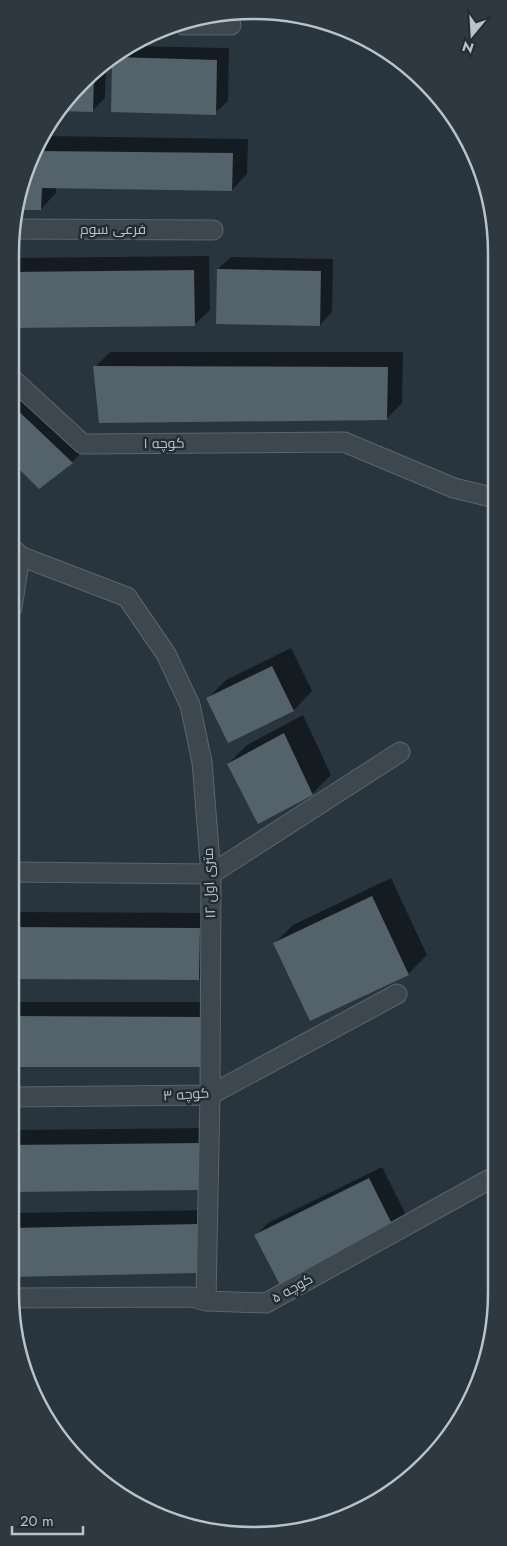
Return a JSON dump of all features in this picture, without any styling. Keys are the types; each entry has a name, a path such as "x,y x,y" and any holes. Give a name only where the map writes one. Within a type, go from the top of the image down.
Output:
{"street":[{"path":"200,25 231,25"},
{"name":"فرعی سوم","path":"20,229 214,230"},
{"name":"کوچه ۱","path":"19,385 83,444 344,442 454,488 488,496"},
{"name":"۱۲ متری اول","path":"19,553 127,597 166,654 190,705 202,762 210,874 210,1095 206,1301"},
{"path":"19,872 210,874 400,752"},
{"name":"کوچه ۳","path":"19,1097 210,1095 397,994"},
{"name":"کوچه ۵","path":"19,1298 192,1297 206,1301 266,1303 488,1180"}],"building":[{"path":"124,57 217,60 216,115 111,112 112,66"},
{"path":"94,82 93,112 67,111"},
{"path":"43,151 233,153 232,191 42,188 41,210 23,210 31,178"},
{"path":"217,269 321,271 320,326 216,324"},
{"path":"194,270 195,326 19,328 19,272"},
{"path":"93,366 388,367 387,420 99,423"},
{"path":"19,412 73,463 39,489 19,469"},
{"path":"272,666 294,711 228,743 206,698"},
{"path":"284,733 313,795 258,824 227,764"},
{"path":"372,896 409,975 310,1021 273,943"},
{"path":"19,927 200,928 199,980 19,979"},
{"path":"19,1016 201,1017 201,1067 19,1067"},
{"path":"201,1143 201,1190 19,1192 19,1145"},
{"path":"369,1178 395,1230 281,1287 254,1235"},
{"path":"198,1224 199,1273 19,1277 19,1228"}]}
